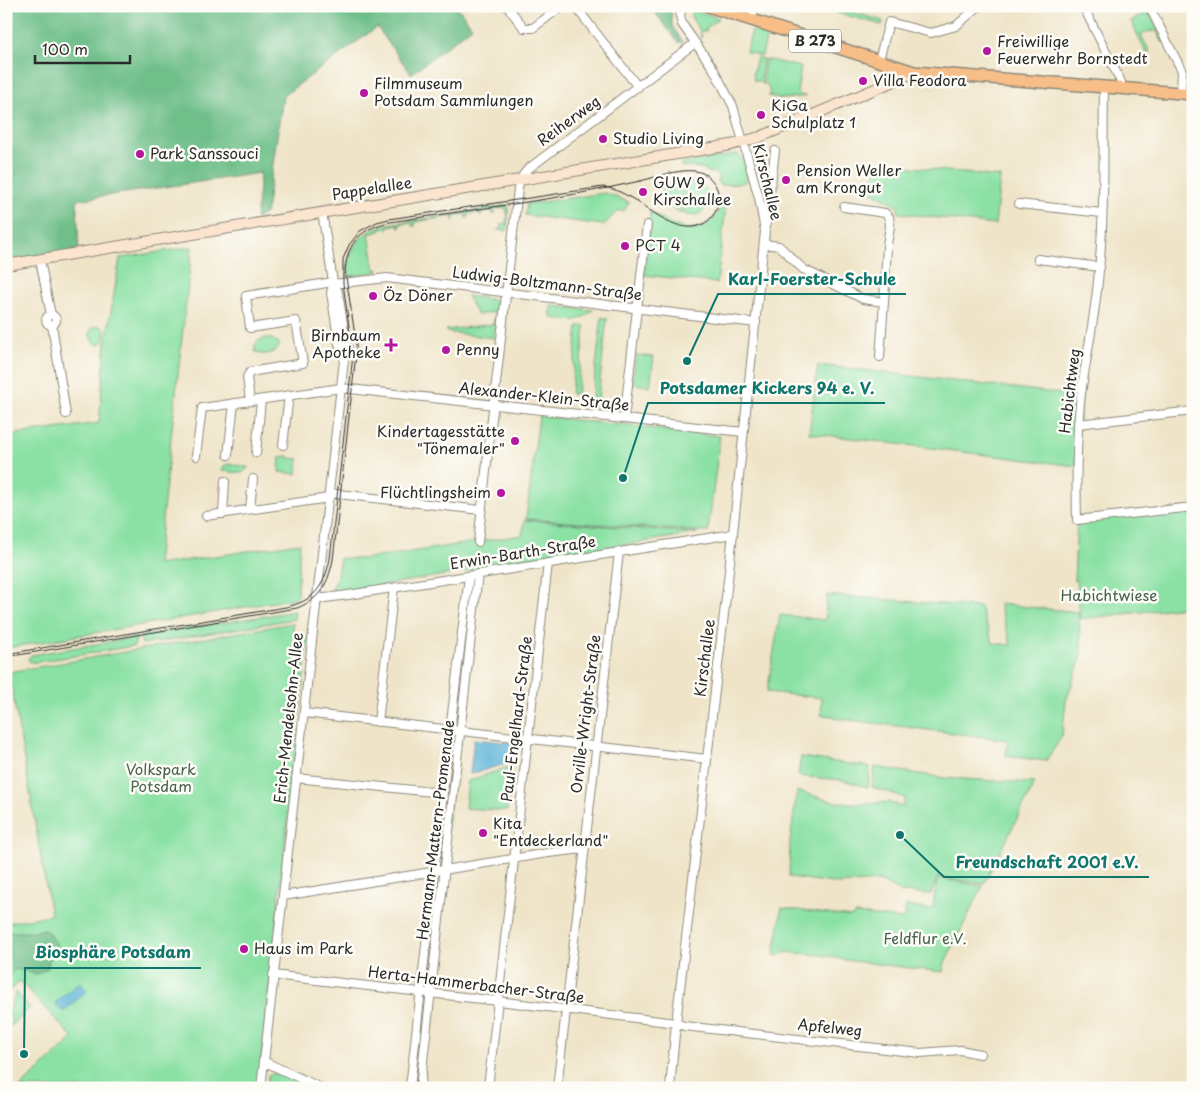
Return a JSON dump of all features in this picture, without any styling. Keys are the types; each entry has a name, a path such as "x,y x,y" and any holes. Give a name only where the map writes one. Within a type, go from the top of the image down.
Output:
{"main road":[{"name":"B 273","path":"708,6 914,72 1187,93"}],"street":[{"path":"507,6 524,28 534,28 562,6"},
{"path":"575,6 638,87"},
{"name":"Kirschallee","path":"682,6 681,20 713,68 733,106 759,198 765,231"},
{"path":"752,21 754,6"},
{"path":"879,60 889,22 931,32 956,26 979,6"},
{"path":"1083,6 1121,82 1121,87"},
{"path":"1149,6 1182,71 1187,93"},
{"name":"Reiherweg","path":"518,180 528,169 695,43"},
{"name":"Pappelallee","path":"6,265 744,142 783,128 914,72"},
{"name":"Habichtweg","path":"1104,87 1100,267 1078,424 1076,459 1077,520 1193,507"},
{"name":"Kirschallee","path":"670,1088 775,151"},
{"path":"478,542 518,180"},
{"path":"1019,204 1102,213"},
{"path":"844,207 885,214 889,217 890,226 880,356"},
{"name":"Erich-Mendelsohn-Allee","path":"261,1088 346,343 338,292 333,283 322,212"},
{"path":"624,419 647,225"},
{"path":"764,244 779,246 803,269 863,299 884,302"},
{"path":"1038,259 1100,267"},
{"path":"40,260 51,315 45,320 49,325 52,325 66,414"},
{"name":"Ludwig-Boltzmann-Straße","path":"250,401 247,377 250,372 303,363 296,320 250,328 246,296 333,283 383,278 756,323"},
{"name":"Alexander-Klein-Straße","path":"196,456 202,408 341,388 743,432"},
{"path":"283,445 289,395"},
{"path":"256,454 261,400"},
{"path":"228,456 234,404"},
{"path":"1078,424 1193,411"},
{"path":"250,509 252,479"},
{"path":"223,514 225,481"},
{"path":"206,516 329,496 482,510"},
{"name":"Erwin-Barth-Straße","path":"316,598 394,588 733,534"},
{"name":"Orville-Wright-Straße","path":"557,1088 619,552"},
{"name":"Paul-Engelhard-Straße","path":"488,1088 548,563"},
{"name":"Hermann-Mattern-Promenade","path":"420,1088 478,574"},
{"name":"Hermann-Mattern-Promenade","path":"410,1088 442,793 469,576"},
{"path":"378,722 394,588"},
{"path":"304,714 707,760"},
{"path":"296,778 442,793"},
{"path":"282,896 514,858 584,849"},
{"name":"Herta-Hammerbacher-Straße","path":"273,975 676,1023"},
{"name":"Apfelweg","path":"676,1023 684,1026 920,1053 960,1050 980,1054"},
{"path":"263,1061 321,1088"}],"green space":[{"name":"Park Sanssouci","path":"6,6 144,6 163,10 182,6 457,6 472,27 411,74 377,27 283,96 266,212 256,220 260,173 77,200 79,254 6,263"},
{"path":"650,6 671,6 672,26 683,42 678,42"},
{"path":"826,6 837,6 841,9 883,21 882,25 838,13 831,7"},
{"path":"692,10 719,18 706,28 705,32 704,30 700,33 691,17"},
{"path":"1148,12 1164,41 1163,43 1156,30 1141,35 1150,52 1146,53 1131,21"},
{"path":"752,30 767,35 762,56 746,52"},
{"path":"757,57 763,59 761,78 764,85 759,81 754,81 753,73"},
{"path":"765,59 801,67 797,92 801,96 806,96 783,99 769,96 770,92 763,78"},
{"path":"738,154 743,159 747,173 747,181 738,184 720,185 717,181 719,178 713,172 681,167 681,164"},
{"path":"877,163 1000,177 995,225 899,213 897,205 871,191"},
{"path":"687,182 697,183 704,187 707,193 706,207 701,213 694,215 684,214"},
{"path":"685,183 681,213 662,202 660,194 664,187"},
{"path":"605,193 629,202 624,211 618,211 604,225 525,215 527,204"},
{"path":"724,203 725,215 717,283 644,275 650,212 678,226 693,229 708,223 716,215 721,204"},
{"path":"507,205 509,207 507,231 497,230 502,229 501,224 507,223 506,208 494,209 495,214 493,214 492,210 481,212 481,216 479,212 468,214 468,218 466,218 465,214 454,216 454,220 452,216 415,222 415,226 412,226 411,222 400,224 400,228 398,224 380,229 380,231 369,234 375,270 379,269 379,271 348,277 349,258 354,246 373,229 394,223"},
{"path":"192,247 157,565 300,543 297,598 7,648 6,421 9,435 99,423 106,341 120,258"},
{"path":"467,296 498,300 497,312 477,315"},
{"path":"551,306 593,310 578,320 569,320 551,318"},
{"path":"602,317 607,318 597,408 591,407"},
{"path":"494,319 496,319 494,338 446,332 446,330 494,324"},
{"path":"578,326 585,326 577,395 571,394"},
{"path":"102,327 105,331 103,341 98,345 93,342 89,333 92,328"},
{"path":"265,338 279,343 279,347 268,354 258,353 255,351 255,346 258,341"},
{"path":"636,355 654,357 650,386 632,384"},
{"path":"818,365 1081,396 1076,466 809,433"},
{"path":"539,416 720,436 708,532 526,519"},
{"path":"289,456 289,458 299,459 297,474 279,472 280,457"},
{"path":"227,464 248,468 242,473 222,471 222,468"},
{"name":"Habichtwiese","path":"1193,507 1193,606 1080,619 1077,581 1074,580 1077,520"},
{"path":"525,520 697,533 330,594 336,580 340,558 364,559 522,535"},
{"path":"470,584 476,584 460,721 454,720"},
{"path":"827,595 980,607 993,643 1011,645 999,604 1078,612 1082,655 1066,701 1062,736 1046,761 1006,756 1008,740 834,718 834,716 821,715 822,698 767,692 780,615 825,620"},
{"path":"295,611 294,619 158,642 142,644 140,636"},
{"name":"Volkspark Potsdam","path":"293,623 293,636 308,638 258,1088 20,1088 73,1038 20,981 6,994 6,923 51,915 9,672"},
{"path":"137,637 134,646 37,662 30,662 28,659 31,655"},
{"path":"453,737 458,738 443,860 438,860"},
{"path":"801,757 870,767 868,787 842,780 798,776"},
{"path":"512,766 507,811 465,808 468,781"},
{"name":"Feldflur e.V.","path":"875,767 945,778 1035,783 984,884 937,877 983,886 945,962 943,972 845,960 821,955 785,952 777,956 774,955 782,908 851,917 856,914 904,919 906,906 930,910 933,907 937,879 931,894 900,892 880,881 840,884 789,877 790,842 797,791 835,802 865,804 888,802 903,807 905,798 872,787"},
{"path":"436,885 441,886 431,976 425,976"},
{"path":"45,929 56,943 59,951 49,960 48,968 36,974 16,969 6,979 6,932 33,932"},
{"path":"16,992 30,1008 6,1030 6,1026 12,1020 8,1015"},
{"path":"423,999 428,1000 418,1088 412,1088"},
{"path":"278,1072 312,1088 267,1088 268,1075"}],"water":[{"path":"474,739 515,743 513,762 470,774"},
{"path":"80,982 87,991 63,1012 55,1003"}],"tram line":[{"path":"6,654 286,607 311,597 321,585 330,559 353,355 343,283 343,259 349,245 360,231 377,222 389,219 603,187 614,189 624,194 676,225 697,226 706,223 717,208 719,200 718,191 714,182 699,172 683,171 665,174 640,181 609,188 578,194 390,222 364,232 358,237 349,251 345,270 356,342 356,354 333,560 329,576 318,595 297,608 6,657"}],"place":[{"name":"Freiwillige Feuerwehr Bornstedt","path":"987,51"},
{"name":"Villa Feodora","path":"863,81"},
{"name":"Filmmuseum Potsdam Sammlungen","path":"364,93"},
{"name":"KiGa Schulplatz 1","path":"761,115"},
{"name":"Studio Living","path":"603,139"},
{"name":"Park Sanssouci","path":"140,154"},
{"name":"Pension Weller am Krongut","path":"786,180"},
{"name":"GUW 9 Kirschallee","path":"643,192"},
{"name":"PCT 4","path":"625,246"},
{"name":"Öz Döner","path":"373,296"},
{"name":"Birnbaum Apotheke","path":"391,345"},
{"name":"Penny","path":"446,350"},
{"name":"Karl-Foerster-Schule","path":"687,361"},
{"name":"Kindertagesstätte \"Tönemaler\"","path":"515,441"},
{"name":"Potsdamer Kickers 94 e. V.","path":"623,478"},
{"name":"Flüchtlingsheim","path":"501,493"},
{"name":"Kita \"Entdeckerland\"","path":"483,833"},
{"name":"Freundschaft 2001 e.V.","path":"900,835"},
{"name":"Haus im Park","path":"244,949"},
{"name":"Biosphäre Potsdam","path":"24,1054"}]}
